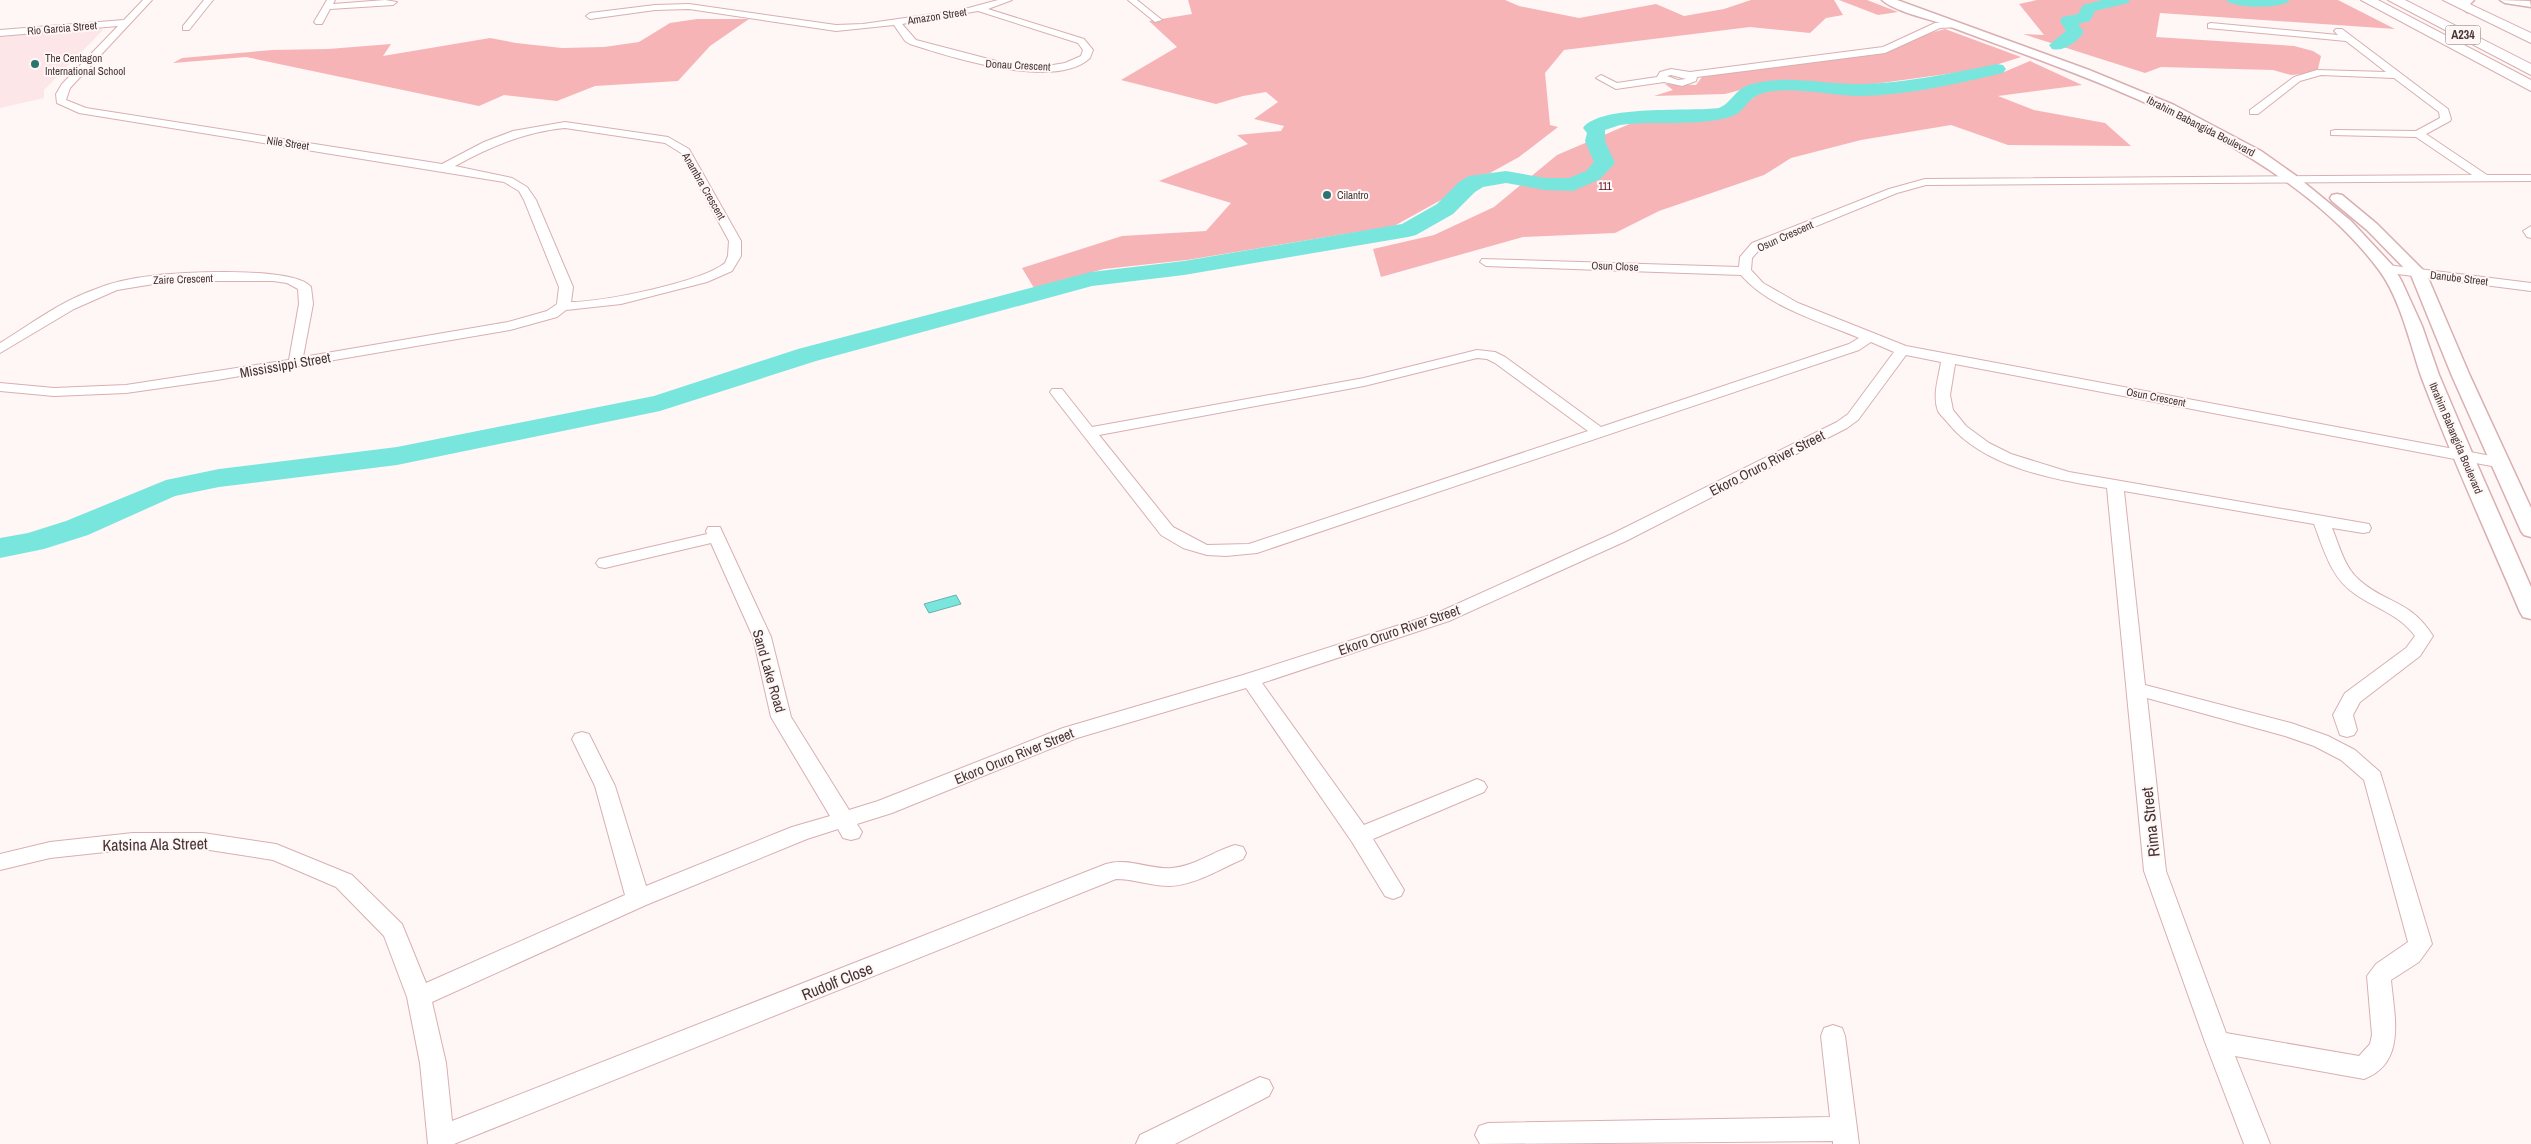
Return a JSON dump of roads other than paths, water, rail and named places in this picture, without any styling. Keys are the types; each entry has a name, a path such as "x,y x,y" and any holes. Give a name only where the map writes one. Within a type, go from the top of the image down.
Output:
{"highway":[{"path":"2368,0 2531,86"},
{"name":"A234","path":"2395,0 2531,70"},
{"name":"A234","path":"2424,0 2531,53"},
{"path":"2450,0 2470,5 2531,39"}],"street":[{"name":"Nile Street","path":"148,0 66,86 60,94 62,101 83,111 445,166 508,180 523,190 530,200 566,287 566,297 563,306"},
{"path":"186,28 209,0"},
{"name":"Amazon Street","path":"590,16 653,8 698,7 817,26 863,26 980,9 1008,0"},
{"path":"1132,0 1158,20"},
{"path":"2505,0 2530,4"},
{"path":"2513,0 2530,4"},
{"name":"Ibrahim Babangida Boulevard","path":"1897,1 1954,25 2128,90 2170,108 2256,154 2290,178 2346,224 2387,269 2414,326 2430,376 2531,612"},
{"name":"Ibrahim Babangida Boulevard","path":"1897,1 2145,88 2211,118 2274,152 2313,178 2372,227 2418,273 2461,376 2502,463 2531,531"},
{"path":"319,22 329,3 393,2"},
{"name":"Donau Crescent","path":"896,22 908,39 913,42 973,61 1007,66 1052,68 1079,62 1086,58 1088,50 1081,41 980,9"},
{"name":"Rio Garcia Street","path":"0,33 125,23"},
{"path":"1601,78 1616,86 1664,79 1686,82 1693,79 1690,75 1885,50 1938,25 1954,25"},
{"path":"2212,26 2342,34 2444,111 2446,119 2418,134 2335,134"},
{"path":"2254,112 2297,79 2320,72 2397,76"},
{"name":"Anambra Crescent","path":"445,166 498,138 535,127 551,125 565,125 656,137 675,143 685,151 735,241 737,254 728,268 705,278 621,301 601,305 563,306"},
{"path":"2418,134 2484,177"},
{"name":"Osun Crescent","path":"2502,463 1902,350 1868,338 1793,306 1758,286 1745,271 1746,257 1756,246 1893,191 1925,182 2290,178 2531,178"},
{"path":"2531,230 2529,231 2531,234"},
{"name":"Osun Close","path":"1486,262 1745,271"},
{"name":"Danube Street","path":"2387,269 2531,287"},
{"name":"Zaire Crescent","path":"0,349 91,295 114,287 162,279 273,277 290,280 304,287 306,304 295,363"},
{"name":"Mississippi Street","path":"0,387 54,392 126,389 295,363 510,326 552,314 563,306"},
{"path":"1057,392 1167,531 1189,546 1218,552 1251,548 1854,347 1868,338"},
{"name":"Ekoro Oruro River Street","path":"419,997 638,899 800,833 848,826 894,803 1070,733 1250,680 1443,617 1620,537 1842,425 1853,417 1902,350"},
{"path":"1089,432 1364,382 1476,354 1490,355 1500,360 1600,433"},
{"path":"1949,358 1943,395 1946,411 1961,429 1984,446 2028,466 2066,476 2363,528"},
{"name":"Rima Street","path":"2115,484 2155,871 2217,1042 2257,1144"},
{"path":"2320,520 2345,574 2352,583 2398,608 2415,622 2424,636 2414,652 2352,698 2343,715 2347,730"},
{"name":"Sand Lake Road","path":"605,563 715,534 762,638 781,717 848,826"},
{"path":"1250,680 1360,836 1393,890"},
{"path":"2137,689 2291,730 2321,741 2348,755 2373,776 2420,944 2412,957 2390,965 2379,976 2384,1035 2381,1049 2364,1068 2217,1042"},
{"path":"582,739 605,786 638,899"},
{"path":"1360,836 1477,787"},
{"name":"Katsina Ala Street","path":"0,862 50,850 133,841 203,841 276,852 344,881 394,931 419,997 433,1063 441,1141"},
{"name":"Rudolf Close","path":"441,1141 1114,870 1127,869 1166,877 1177,876 1235,853"},
{"path":"1488,1135 1845,1137 1833,1036"},
{"path":"1149,1144 1260,1088"}],"water":[{"path":"956,595 961,604 929,613 924,604"}],"waterway":[{"path":"2058,45 2075,32 2068,21 2084,17 2089,8 2122,0"},
{"path":"2234,0 2239,2 2282,0"},
{"path":"0,548 33,542 77,528 166,489 219,478 397,456 660,403 807,355 1091,279 1184,268 1408,230 1445,209 1467,187 1477,181 1506,177 1545,184 1573,185 1593,175 1605,163 1595,141 1597,132 1593,128 1620,119 1722,113 1732,109 1746,93 1766,86 1784,84 1834,90 1882,89 1920,84 1997,69"}],"place":[{"name":"The Centagon International School","path":"35,64"},
{"name":"Cilantro","path":"1327,195"}],"park label":[{"name":"111","path":"1605,186"}]}
